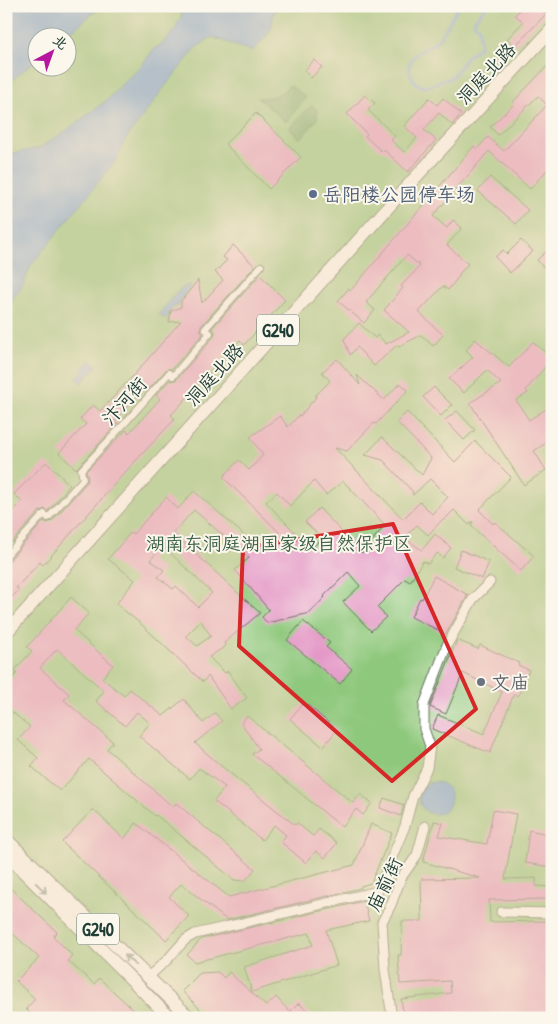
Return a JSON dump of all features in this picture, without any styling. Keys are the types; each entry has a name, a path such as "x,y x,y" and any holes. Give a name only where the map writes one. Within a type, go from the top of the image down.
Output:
{"main road":[{"name":"洞庭北路","path":"6,633 391,204 552,29"},
{"name":"洞庭北路","path":"6,642 201,428 395,209 552,40"},
{"name":"G240","path":"6,839 190,1018"},
{"name":"G240","path":"6,854 170,1018"}],"street":[{"name":"汴河街","path":"6,556 44,514 48,518 83,479 82,470 169,373 173,376 210,333 204,329 261,266"},
{"path":"148,977 185,940 195,934 378,891 405,826 413,796 427,768 430,746 424,729 424,705 447,645 473,599 490,582"},
{"name":"庙前街","path":"392,1018 382,922 391,905 401,878 417,855 425,826"},
{"path":"501,912 552,913"}],"highlighted area":[{"path":"393,524 476,709 392,781 239,646 243,548"}],"green space":[{"name":"湖南东洞庭湖国家级自然保护区","path":"6,6 552,6 552,1018 6,1018"},
{"path":"289,85 306,97 286,122 258,98 275,96"},
{"path":"312,105 317,110 318,118 300,139 289,128"}],"water":[{"path":"6,6 102,6 75,28 28,28 28,67 6,85"},
{"path":"182,6 279,6 274,14 269,32 253,51 212,37 197,47 123,143 117,159 31,265 22,287 6,307 6,151 15,153 39,148 63,133 107,100 138,70 154,49 163,43 176,29 181,19"},
{"path":"191,285 180,300 179,305 172,309 165,319 159,314 176,293 183,287"},
{"path":"90,360 97,366 81,383 76,378"},
{"path":"435,782 441,783 446,787 450,792 450,804 446,809 441,813 435,814 429,813 424,809 420,804 419,798 420,792 424,787 429,783"}],"building":[{"path":"523,6 537,6 546,14 515,46 507,39 523,22 515,15"},
{"path":"314,60 322,67 311,78 304,71"},
{"path":"552,61 552,170 546,171 530,189 489,151 433,216 447,228 453,220 462,228 447,245 468,264 448,290 443,286 419,312 443,335 433,346 421,335 398,347 397,345 374,366 357,347 350,355 344,339 359,323 375,338 378,335 386,344 409,332 384,310 403,288 401,286 420,266 407,255 366,302 375,310 364,323 338,301 349,288 351,290 474,146 477,149 488,137 504,151 547,105 538,96 498,135 490,127 514,104 512,103"},
{"path":"365,95 375,103 368,110 395,136 391,140 404,152 417,138 404,126 429,98 437,105 443,98 461,114 452,125 439,113 424,130 436,140 408,172 383,149 381,151 365,136 367,134 347,114"},
{"path":"256,113 301,157 269,189 225,144"},
{"path":"490,177 528,210 516,224 478,191"},
{"path":"521,240 533,251 510,273 495,257 503,250 507,254"},
{"path":"233,245 255,266 201,326 200,330 203,334 172,369 167,369 149,389 146,386 115,420 118,423 76,469 59,453 86,424 80,419 93,405 100,411 181,321 169,322 171,311 181,307 181,301 198,280 202,303 223,280 215,272 227,260 223,257"},
{"path":"552,246 552,277 537,260"},
{"path":"260,275 285,300 244,345 240,340 171,415 175,419 43,565 40,562 16,588 19,590 6,603 6,564 44,521 47,523 52,521 87,482 86,471 126,430 129,433 160,399 156,395 170,380 177,379 214,336 215,332 212,328"},
{"path":"475,339 509,367 533,342 552,358 552,378 545,367 526,390 528,393 516,400 529,420 552,405 552,439 534,451 546,470 524,485 470,403 501,383 487,370 464,393 449,379 473,357 466,350"},
{"path":"337,359 360,385 357,375 384,400 400,383 408,390 347,451 335,448 403,519 420,502 432,514 448,497 430,479 413,495 413,492 383,460 365,455 382,437 422,475 431,458 397,422 407,412 455,462 475,441 511,477 479,510 493,524 495,522 534,556 521,571 471,526 473,522 469,525 454,510 428,535 417,525 404,538 422,550 435,534 451,548 443,558 437,553 428,564 423,561 410,582 405,579 377,607 386,617 371,631 343,602 360,586 348,572 310,613 267,623 262,617 269,610 235,570 249,558 194,510 173,533 260,613 224,643 226,646 209,657 225,673 228,671 247,698 231,709 208,676 203,682 141,624 116,604 135,580 108,559 131,532 133,534 166,497 178,509 194,491 260,549 272,539 279,532 223,477 239,460 249,470 263,455 250,437 280,416 288,427 300,416 315,396 330,381 322,372","holes":["314,481 326,495 343,481 385,525 362,553 319,508 305,522 322,538 311,549 266,502 277,492 290,506","163,546 212,593 198,607 176,586 173,589 158,577 164,570 150,560","201,621 211,636 197,646 186,636"]},
{"path":"434,387 452,405 441,416 423,397"},
{"path":"457,411 475,430 464,440 445,420"},
{"path":"46,462 70,485 48,511 45,509 40,511 12,542 6,536 6,518 22,502 14,494"},
{"path":"461,550 489,562 482,579 454,567"},
{"path":"434,576 468,595 446,634 411,617"},
{"path":"71,597 89,613 74,630 113,665 102,678 124,696 130,689 163,716 184,699 203,723 215,713 222,721 195,743 295,825 297,823 313,836 319,829 337,843 325,858 316,851 306,863 281,842 286,835 274,825 262,840 214,801 225,787 199,768 190,779 139,736 150,723 137,712 125,726 96,701 104,691 57,649 40,668 69,694 64,700 113,742 107,749 173,807 176,803 255,869 245,881 234,880 89,759 60,791 31,766 38,758 18,740 30,727 6,707 6,685 17,673 14,671 32,651 27,647"},
{"path":"303,621 330,643 326,647 352,669 340,684 287,640"},
{"path":"457,640 478,649 480,645 519,663 518,665 529,670 518,696 514,694 490,753 432,729 438,715 484,734 502,692 463,673 446,714 430,707"},
{"path":"304,702 337,730 323,747 290,719"},
{"path":"247,716 353,803 360,794 372,803 363,815 356,809 342,827 252,754 259,749 241,723"},
{"path":"384,798 404,805 401,816 380,808"},
{"path":"93,809 124,839 136,823 229,897 354,865 371,824 392,833 371,883 361,886 361,888 227,920 181,884 169,897 189,916 166,940 62,842"},
{"path":"493,810 516,814 505,879 536,878 536,886 552,887 552,899 489,900 490,922 552,921 552,1015 504,1018 404,1018 401,999 451,993 450,981 400,984 398,955 401,955 402,921 422,921 421,879 480,878 423,862 434,821 443,823 439,836 487,844"},
{"path":"529,830 552,835 552,867 525,863"},
{"path":"6,884 57,932 53,936 72,955 68,961 94,984 99,978 142,1018 35,1018 26,1009 35,999 16,981 39,958 6,927"},
{"path":"364,901 369,921 326,930 337,965 252,992 244,967 313,945 309,933 195,962 187,955 201,939"},
{"path":"218,972 224,978 229,972 266,1006 276,997 290,1012 299,1003 314,1018 209,1018 182,991 200,973"}],"waterway":[{"path":"459,6 440,37 416,54 411,60 410,72 420,86 427,87 449,79 468,55 480,46 479,29 474,23 487,6"}],"place":[{"name":"岳阳楼公园停车场","path":"313,194"},
{"name":"文庙","path":"481,682"}]}
